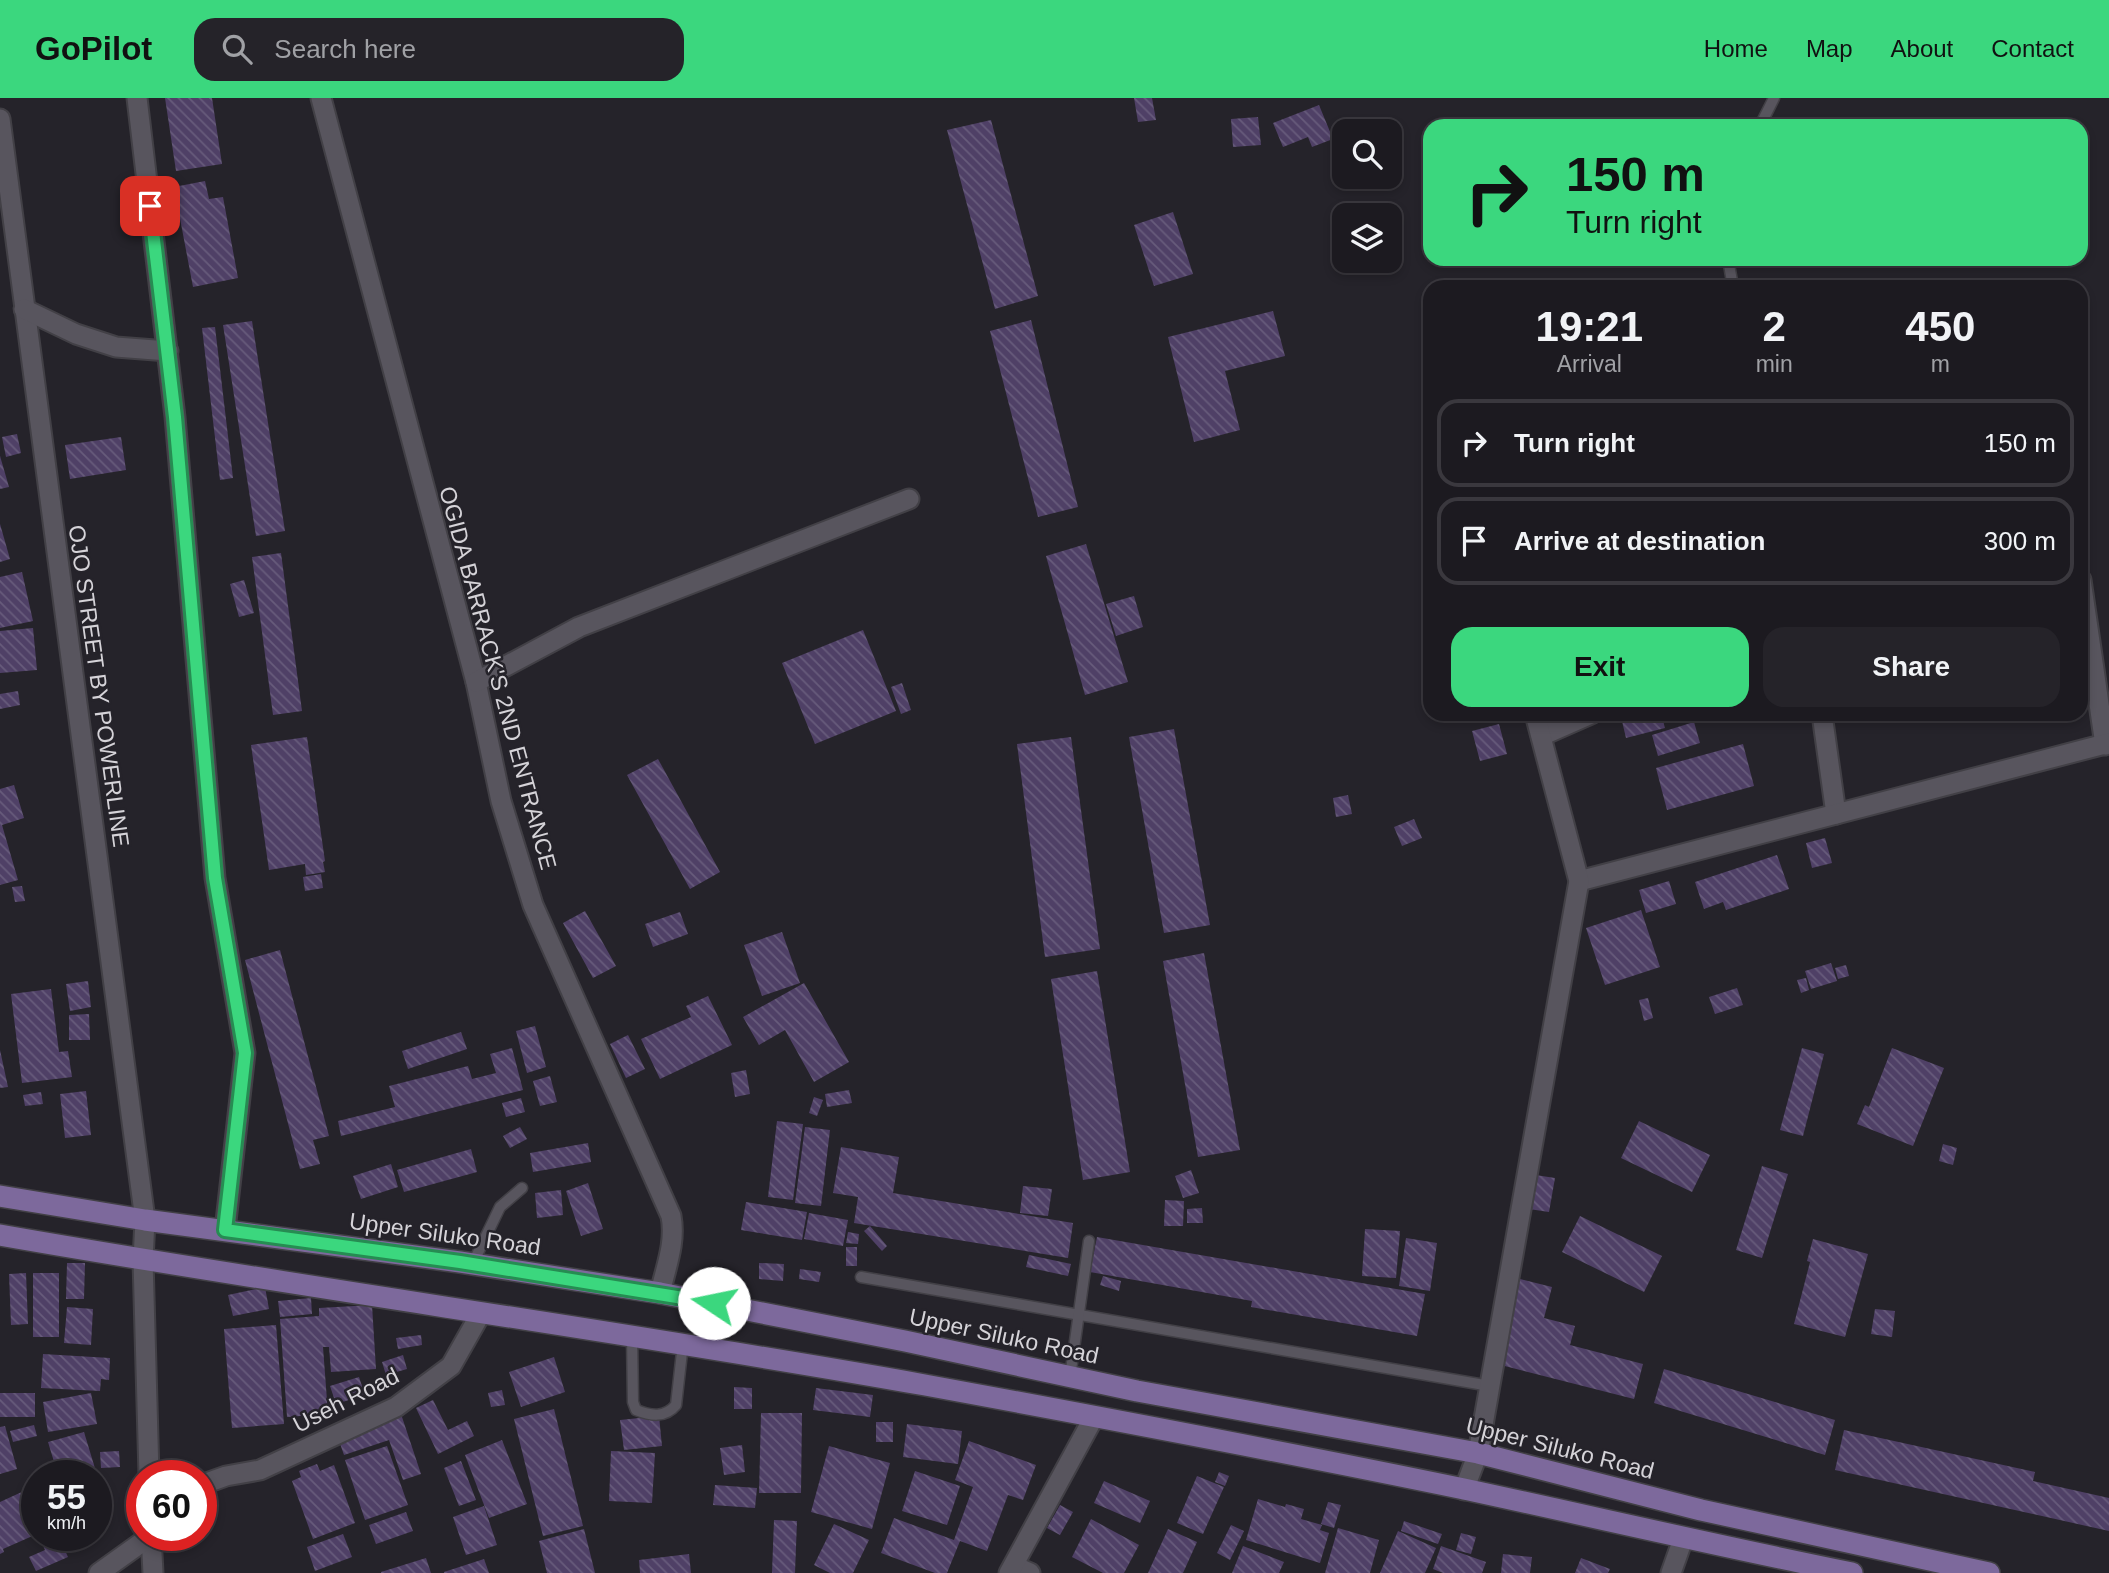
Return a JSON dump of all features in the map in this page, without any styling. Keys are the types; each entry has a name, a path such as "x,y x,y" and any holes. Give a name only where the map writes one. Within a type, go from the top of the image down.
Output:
{"main road":[{"name":"Upper Siluko Road","path":"0,1196 145,1220 473,1264 660,1293 905,1341 1070,1377 1478,1453 1701,1510 1989,1573"},
{"path":"0,1235 143,1260 683,1343 1094,1417 1464,1490 1683,1539 1853,1573"}],"street":[{"path":"137,98 168,351 215,878 245,1053 225,1230"},
{"name":"OGIDA BARRACK'S 2ND ENTRANCE","path":"321,98 476,682 501,801 533,905 671,1216 674,1230 672,1247 660,1293"},
{"name":"OJO STREET BY POWERLINE","path":"0,119 145,1220 143,1260 149,1460"},
{"path":"24,309 76,334 116,347 168,351"},
{"path":"476,682 579,627 909,499"},
{"path":"1579,881 2107,744 2088,624"},
{"path":"1464,1490 1478,1453 1579,881 1537,721"},
{"path":"1541,736 1575,721"},
{"path":"1823,721 1836,814"},
{"name":"Useh Road","path":"217,1479 260,1470 396,1406 451,1366 481,1313"},
{"path":"1018,1571 1094,1417"},
{"path":"1671,1573 1683,1539"},
{"path":"99,1573 129,1551"},
{"path":"152,1551 153,1573"}],"lane":[{"path":"1764,119 1774,98"},
{"path":"473,1264 500,1207 522,1188"},
{"path":"1070,1377 1089,1241"},
{"path":"861,1277 1489,1386"},
{"path":"632,1335 633,1402 636,1410 645,1413 661,1415 670,1412 676,1405 683,1343"}],"building":[{"path":"165,98 212,98 222,164 176,171"},
{"path":"1134,98 1152,98 1156,120 1138,122"},
{"path":"1319,105 1332,139 1312,147 1308,137 1283,147 1273,123"},
{"path":"1258,117 1261,145 1233,147 1231,119"},
{"path":"991,120 1038,296 995,309 947,130"},
{"path":"205,181 209,199 223,197 238,278 193,287 174,187"},
{"path":"1173,212 1193,274 1154,286 1134,225"},
{"path":"1273,311 1285,356 1225,371 1240,430 1194,442 1168,337"},
{"path":"1031,320 1078,507 1038,517 990,331"},
{"path":"252,321 285,531 256,536 223,325"},
{"path":"215,327 233,478 220,480 202,328"},
{"path":"17,434 21,453 6,457 2,437"},
{"path":"121,437 126,470 70,479 65,445"},
{"path":"0,456 9,487 0,489"},
{"path":"0,524 10,559 0,562"},
{"path":"1086,544 1128,682 1085,695 1046,556"},
{"path":"281,553 302,711 273,715 252,557"},
{"path":"22,572 33,621 0,628 0,577"},
{"path":"244,580 254,613 239,617 230,584"},
{"path":"1134,596 1143,627 1116,636 1106,604"},
{"path":"33,628 37,670 0,673 0,631"},
{"path":"863,630 896,711 815,744 782,663"},
{"path":"902,683 911,710 901,714 891,687"},
{"path":"18,691 20,705 0,709 0,694"},
{"path":"1622,721 1663,721 1665,728 1626,738"},
{"path":"1694,722 1700,743 1658,756 1652,735"},
{"path":"1499,724 1507,754 1480,761 1472,731"},
{"path":"1174,729 1210,925 1164,933 1129,737"},
{"path":"307,737 325,872 306,875 305,864 269,870 251,745"},
{"path":"1071,737 1100,949 1045,957 1017,744"},
{"path":"1743,744 1754,786 1667,810 1656,768"},
{"path":"658,759 720,872 690,889 627,775"},
{"path":"14,785 24,818 2,825 18,880 0,885 0,789"},
{"path":"1348,795 1352,814 1336,817 1333,798"},
{"path":"1414,819 1422,838 1402,846 1394,827"},
{"path":"1825,838 1832,863 1812,868 1806,843"},
{"path":"1777,855 1789,889 1726,910 1723,902 1704,909 1695,882"},
{"path":"321,874 323,888 305,891 303,877"},
{"path":"1669,881 1676,904 1646,913 1639,890"},
{"path":"22,886 25,901 15,902 12,887"},
{"path":"1641,910 1660,967 1605,985 1586,928"},
{"path":"585,911 616,966 593,978 563,923"},
{"path":"680,912 688,934 653,947 645,924"},
{"path":"782,932 800,983 762,996 744,945"},
{"path":"280,950 329,1136 313,1140 320,1164 300,1169 245,960"},
{"path":"1204,953 1240,1150 1198,1157 1163,961"},
{"path":"1831,963 1837,981 1811,989 1805,971"},
{"path":"1846,965 1849,976 1838,979 1835,968"},
{"path":"1097,971 1130,1172 1083,1180 1051,979"},
{"path":"1806,978 1809,990 1801,993 1797,980"},
{"path":"88,981 91,1007 70,1011 66,984"},
{"path":"804,983 849,1062 814,1082 785,1030 759,1045 743,1017"},
{"path":"1737,988 1743,1005 1715,1014 1709,997"},
{"path":"51,989 59,1052 68,1051 72,1077 22,1083 11,994"},
{"path":"708,996 732,1045 660,1079 641,1039 691,1017 686,1006"},
{"path":"1648,998 1653,1018 1644,1021 1639,1000"},
{"path":"89,1014 90,1040 69,1040 69,1015"},
{"path":"535,1026 546,1067 527,1073 516,1031"},
{"path":"461,1032 467,1049 408,1069 402,1051"},
{"path":"628,1035 645,1069 626,1078 610,1044"},
{"path":"512,1048 523,1090 341,1136 338,1121 395,1107 389,1086 468,1066 472,1079 496,1073 490,1054"},
{"path":"1802,1048 1824,1054 1803,1136 1780,1130"},
{"path":"1892,1048 1944,1068 1913,1146 1857,1124 1865,1105 1869,1107"},
{"path":"0,1050 8,1087 0,1088"},
{"path":"746,1070 750,1094 735,1097 731,1073"},
{"path":"550,1076 557,1102 540,1106 533,1081"},
{"path":"849,1090 852,1103 827,1107 825,1094"},
{"path":"86,1091 91,1135 65,1138 60,1094"},
{"path":"41,1092 43,1104 25,1106 23,1095"},
{"path":"814,1097 823,1100 817,1116 809,1113"},
{"path":"521,1098 525,1112 506,1117 502,1103"},
{"path":"777,1121 803,1124 793,1200 768,1197"},
{"path":"1639,1121 1710,1155 1692,1192 1621,1158"},
{"path":"520,1127 527,1139 510,1148 503,1136"},
{"path":"805,1127 830,1130 821,1206 795,1203"},
{"path":"588,1143 591,1162 533,1172 530,1153"},
{"path":"1943,1144 1957,1148 1953,1165 1939,1161"},
{"path":"841,1147 899,1157 893,1193 1073,1223 1068,1258 854,1223 858,1197 833,1193"},
{"path":"471,1149 477,1172 404,1192 397,1170"},
{"path":"391,1164 398,1187 361,1199 353,1176"},
{"path":"1762,1166 1788,1174 1762,1258 1736,1250"},
{"path":"1191,1170 1199,1193 1183,1198 1175,1176"},
{"path":"1529,1174 1555,1178 1549,1212 1523,1208"},
{"path":"588,1183 603,1229 581,1236 566,1191"},
{"path":"1023,1186 1052,1189 1048,1216 1020,1213"},
{"path":"561,1190 563,1215 537,1218 535,1193"},
{"path":"1165,1200 1184,1201 1183,1226 1164,1226"},
{"path":"746,1202 807,1212 802,1240 741,1230"},
{"path":"1202,1208 1203,1223 1187,1223 1187,1209"},
{"path":"809,1213 848,1220 843,1246 804,1239"},
{"path":"1580,1216 1662,1256 1644,1292 1562,1252"},
{"path":"870,1226 887,1246 882,1251 864,1231"},
{"path":"1365,1229 1400,1231 1396,1278 1362,1276"},
{"path":"848,1232 859,1234 858,1244 846,1243"},
{"path":"1097,1237 1425,1294 1417,1336 1251,1307 1252,1301 1090,1272"},
{"path":"1406,1238 1437,1243 1430,1291 1399,1286"},
{"path":"1813,1239 1868,1254 1845,1337 1794,1324"},
{"path":"846,1247 857,1247 857,1266 846,1266"},
{"path":"1029,1255 1071,1264 1068,1276 1026,1267"},
{"path":"67,1263 85,1263 84,1299 66,1299"},
{"path":"759,1263 784,1264 783,1281 759,1279"},
{"path":"800,1269 821,1272 819,1282 799,1279"},
{"path":"26,1273 28,1324 11,1325 9,1274"},
{"path":"33,1273 59,1273 59,1337 33,1337"},
{"path":"1103,1276 1121,1281 1119,1291 1100,1285"},
{"path":"1520,1279 1552,1287 1544,1318 1575,1326 1570,1345 1643,1364 1634,1399 1497,1364"},
{"path":"265,1287 269,1309 233,1316 228,1295"},
{"path":"311,1298 312,1314 280,1317 278,1301"},
{"path":"372,1305 376,1369 331,1372 329,1347 323,1347 328,1414 287,1417 280,1319 319,1316 319,1308"},
{"path":"67,1307 93,1309 91,1345 64,1343"},
{"path":"1875,1309 1895,1311 1892,1337 1871,1334"},
{"path":"276,1325 284,1424 232,1428 224,1329"},
{"path":"421,1335 422,1345 398,1349 396,1338"},
{"path":"43,1354 110,1358 109,1380 101,1379 100,1391 41,1388"},
{"path":"403,1355 407,1369 386,1375 382,1362"},
{"path":"554,1357 565,1392 521,1407 509,1372"},
{"path":"1664,1369 1835,1420 1825,1455 1654,1403"},
{"path":"359,1377 365,1395 336,1404 330,1386"},
{"path":"734,1387 752,1388 752,1409 734,1409"},
{"path":"816,1388 873,1395 870,1417 813,1410"},
{"path":"502,1390 505,1405 491,1407 488,1393"},
{"path":"0,1393 35,1393 35,1417 0,1417"},
{"path":"91,1393 97,1424 48,1432 43,1402"},
{"path":"433,1400 448,1430 467,1421 474,1436 438,1454 416,1408"},
{"path":"554,1409 583,1526 543,1536 514,1419"},
{"path":"761,1413 802,1413 801,1493 759,1493"},
{"path":"401,1414 421,1474 403,1480 389,1440 344,1455 337,1435"},
{"path":"659,1416 662,1446 624,1450 620,1420"},
{"path":"876,1422 893,1422 893,1442 876,1442"},
{"path":"907,1424 962,1431 958,1464 903,1457"},
{"path":"34,1425 37,1436 13,1442 10,1431"},
{"path":"5,1426 17,1469 0,1474 0,1427"},
{"path":"1844,1430 2035,1472 2033,1481 2109,1498 2109,1531 1835,1470"},
{"path":"84,1432 92,1460 53,1460 48,1442"},
{"path":"502,1440 527,1504 489,1518 465,1455"},
{"path":"969,1441 1036,1465 1023,1500 1008,1495 987,1551 960,1541 947,1573 935,1573 881,1553 894,1518 954,1540 973,1487 955,1480"},
{"path":"742,1445 745,1472 724,1475 720,1448"},
{"path":"387,1446 408,1505 365,1520 345,1460"},
{"path":"829,1446 890,1463 872,1529 811,1512"},
{"path":"119,1451 120,1467 112,1467 112,1460 100,1460 100,1452"},
{"path":"611,1451 655,1453 652,1503 609,1501"},
{"path":"461,1461 476,1500 459,1506 444,1468"},
{"path":"317,1464 320,1471 334,1465 355,1523 313,1539 292,1481 301,1477 299,1471"},
{"path":"915,1471 960,1486 947,1525 902,1511"},
{"path":"1219,1472 1229,1476 1225,1486 1215,1482"},
{"path":"1197,1476 1224,1487 1203,1534 1177,1523"},
{"path":"1104,1481 1150,1501 1140,1523 1094,1503"},
{"path":"715,1485 757,1488 755,1508 713,1505"},
{"path":"21,1492 21,1541 3,1549 4,1552 0,1554 0,1502"},
{"path":"1258,1499 1304,1509 1301,1519 1322,1525 1320,1530 1329,1533 1320,1563 1246,1540"},
{"path":"1328,1502 1341,1505 1334,1528 1321,1524"},
{"path":"1060,1505 1073,1512 1060,1535 1047,1528"},
{"path":"484,1506 497,1545 466,1555 453,1517"},
{"path":"406,1512 413,1531 376,1544 369,1525"},
{"path":"1091,1519 1139,1545 1124,1573 1103,1573 1072,1557"},
{"path":"774,1520 797,1521 795,1573 772,1573"},
{"path":"1404,1521 1442,1534 1438,1544 1401,1531"},
{"path":"834,1524 869,1540 853,1573 830,1573 814,1565"},
{"path":"1231,1525 1244,1531 1230,1560 1217,1553"},
{"path":"1338,1528 1379,1540 1370,1573 1325,1573"},
{"path":"584,1529 595,1573 547,1573 539,1541"},
{"path":"1168,1529 1197,1542 1183,1573 1148,1573"},
{"path":"1398,1531 1436,1548 1425,1573 1380,1573"},
{"path":"1461,1533 1476,1537 1471,1554 1456,1550"},
{"path":"343,1534 352,1557 315,1571 307,1547"},
{"path":"1243,1546 1284,1562 1279,1573 1232,1573"},
{"path":"1441,1546 1486,1562 1482,1573 1443,1573 1433,1569"},
{"path":"43,1551 65,1551 68,1557 36,1571 29,1557"},
{"path":"689,1554 691,1573 640,1573 639,1560"},
{"path":"1503,1554 1532,1557 1530,1573 1501,1573"},
{"path":"426,1558 431,1573 381,1573 381,1572"},
{"path":"1581,1558 1610,1569 1608,1573 1575,1573"},
{"path":"484,1559 489,1573 444,1573 444,1572"}],"route":[{"path":"150,206 175,417 215,878 245,1053 225,1230 460,1262 714,1303"}]}
